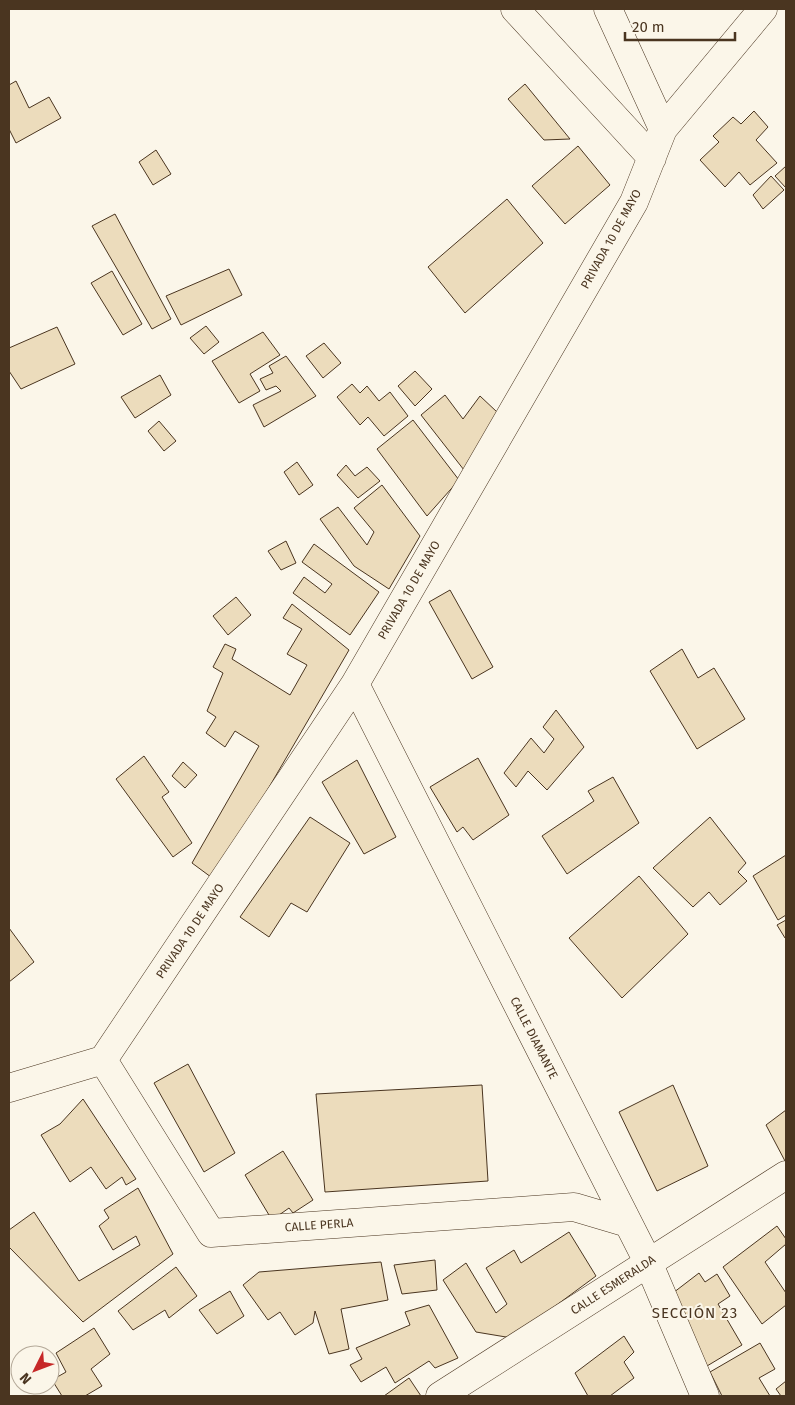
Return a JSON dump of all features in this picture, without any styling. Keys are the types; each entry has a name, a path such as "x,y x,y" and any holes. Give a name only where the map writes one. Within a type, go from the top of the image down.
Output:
{"street":[{"path":"515,9 652,158"},
{"path":"608,9 663,129"},
{"name":"PRIVADA 10 DE MAYO","path":"103,1060 355,684 634,202 663,129 764,9"},
{"name":"CALLE DIAMANTE","path":"355,684 648,1262 705,1396"},
{"path":"9,1088 103,1060"},
{"name":"CALLE PERLA","path":"103,1060 210,1233 574,1207 628,1223"},
{"name":"CALLE ESMERALDA","path":"440,1396 786,1175"}],"building":[{"path":"16,81 29,108 49,97 61,118 16,143 9,129 9,85"},
{"path":"525,84 570,139 544,140 508,99"},
{"path":"754,111 768,127 756,140 777,163 750,185 739,172 725,187 700,160 719,142 713,136 733,117 741,124"},
{"path":"578,146 610,185 565,224 532,186"},
{"path":"156,150 171,174 153,185 139,162"},
{"path":"786,166 786,188 775,176"},
{"path":"771,176 784,190 763,209 753,195"},
{"path":"507,199 543,243 465,313 428,267"},
{"path":"115,214 171,319 152,329 92,226"},
{"path":"229,269 242,295 181,325 166,296"},
{"path":"112,271 142,324 123,335 91,283"},
{"path":"206,326 219,342 204,354 190,338"},
{"path":"57,327 75,364 21,389 9,371 9,348"},
{"path":"263,332 280,355 250,374 260,391 239,403 212,361"},
{"path":"324,343 341,363 323,378 306,356"},
{"path":"286,356 316,396 264,427 253,405 281,391 276,386 266,390 260,379 273,373 269,366"},
{"path":"415,371 432,389 415,406 398,386"},
{"path":"160,375 171,395 135,418 121,397"},
{"path":"352,384 360,393 367,386 379,401 390,392 408,416 384,436 368,417 360,425 337,397"},
{"path":"445,395 463,419 480,396 497,412 464,470 421,415"},
{"path":"413,420 459,480 427,516 377,449"},
{"path":"159,421 176,441 164,451 148,431"},
{"path":"297,462 313,485 299,495 284,472"},
{"path":"346,465 355,476 367,467 380,481 358,498 337,475"},
{"path":"382,485 420,536 389,589 354,566 320,519 338,507 367,545 374,532 354,508"},
{"path":"286,541 296,563 281,570 268,551"},
{"path":"314,544 379,592 350,635 293,593 304,577 325,593 332,584 302,562"},
{"path":"450,590 493,667 472,679 429,602"},
{"path":"236,597 251,615 228,635 213,616"},
{"path":"292,604 349,650 215,880 192,863 259,746 235,731 225,747 206,733 216,717 207,711 223,673 213,667 225,644 236,649 232,659 290,695 307,665 287,654 302,629 283,618"},
{"path":"682,649 698,678 714,668 745,719 697,749 650,671"},
{"path":"556,710 584,747 547,790 528,771 516,787 504,773 531,738 544,753 554,739 543,727"},
{"path":"144,756 169,792 162,797 192,843 173,857 116,779"},
{"path":"478,758 509,815 473,840 463,827 457,832 430,787"},
{"path":"357,760 396,837 364,854 322,782"},
{"path":"183,762 197,775 185,788 172,776"},
{"path":"613,777 639,823 567,874 542,836 594,801 588,791"},
{"path":"310,817 350,843 307,912 291,903 269,937 240,917"},
{"path":"710,817 746,863 738,872 747,881 720,905 709,892 693,907 653,868"},
{"path":"786,855 786,915 778,920 753,876"},
{"path":"639,876 688,934 622,998 569,938"},
{"path":"786,920 786,937 785,938 777,925"},
{"path":"9,928 34,962 9,982"},
{"path":"188,1064 235,1153 204,1172 154,1083"},
{"path":"482,1085 488,1181 325,1192 316,1094"},
{"path":"673,1085 708,1166 657,1191 619,1112"},
{"path":"83,1099 136,1179 126,1185 122,1177 106,1189 91,1167 70,1182 41,1135 60,1124"},
{"path":"786,1110 786,1161 785,1161 766,1125"},
{"path":"283,1151 313,1200 293,1213 289,1208 272,1220 245,1175"},
{"path":"138,1188 173,1254 83,1322 9,1247 9,1230 34,1212 79,1281 140,1245 136,1236 113,1250 99,1226 109,1218 104,1210"},
{"path":"777,1226 786,1239 786,1244 765,1262 786,1293 786,1305 762,1324 723,1267"},
{"path":"569,1232 596,1276 512,1338 476,1332 443,1280 466,1263 496,1313 507,1304 486,1268 514,1250 521,1263"},
{"path":"435,1260 437,1290 402,1294 394,1265"},
{"path":"381,1262 388,1300 341,1309 349,1349 329,1354 315,1311 313,1323 295,1335 280,1312 268,1320 243,1285 259,1272"},
{"path":"176,1267 197,1296 169,1318 165,1310 133,1330 118,1311"},
{"path":"699,1273 705,1282 717,1274 730,1296 718,1304 742,1345 707,1366 669,1296"},
{"path":"230,1291 244,1316 217,1334 199,1310"},
{"path":"429,1305 458,1358 435,1368 429,1361 395,1383 386,1367 361,1382 350,1365 362,1359 356,1348 410,1325 405,1312"},
{"path":"94,1328 110,1354 91,1369 102,1386 85,1396 62,1396 60,1393 60,1375 66,1372 60,1361 60,1350"},
{"path":"624,1336 634,1352 624,1362 634,1378 610,1396 588,1396 575,1373"},
{"path":"760,1343 775,1369 759,1378 770,1396 722,1396 710,1372"},
{"path":"409,1378 421,1396 384,1396"},
{"path":"786,1381 786,1396 781,1396 776,1389"}],"district":[{"name":"SECCIÓN 23","path":"695,1313"}]}
